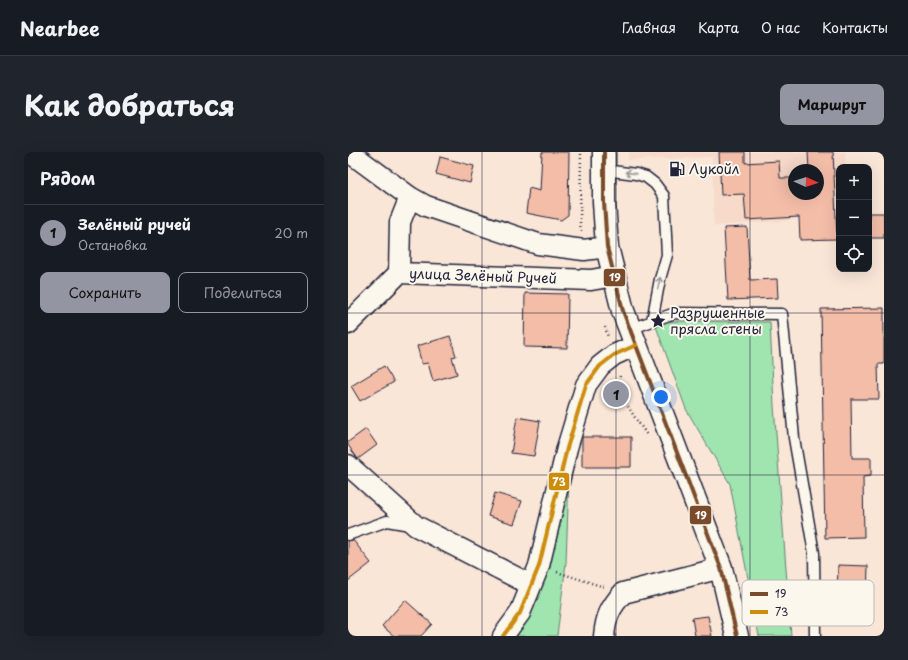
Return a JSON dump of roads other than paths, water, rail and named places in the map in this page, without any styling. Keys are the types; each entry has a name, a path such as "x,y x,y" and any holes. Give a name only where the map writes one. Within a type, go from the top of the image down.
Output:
{"main road":[{"path":"604,161 604,202 607,247 623,311 721,568 737,636"}],"street":[{"path":"350,155 410,197 426,206 538,244 584,250 607,247"},
{"path":"399,273 400,222 410,197"},
{"name":"улица Зелёный Ручей","path":"348,324 399,273 591,280 614,276"},
{"path":"503,636 520,613 538,566 567,448 586,385 600,366 633,337"},
{"path":"348,465 416,526 531,585"},
{"path":"604,636 606,624 613,605 623,593 721,568"}],"lane":[{"path":"604,161 646,177 655,184 664,196 667,255 660,279 652,321"},
{"path":"633,337 652,321 675,312 782,314 794,438 814,554 814,580"},
{"path":"348,535 386,521 416,526"},
{"path":"815,626 815,636"}],"place":[{"name":"Лукойл","path":"677,169"},
{"name":"Разрушенные прясла стены","path":"658,321"},
{"name":"Зелёный ручей","path":"616,394"}]}
